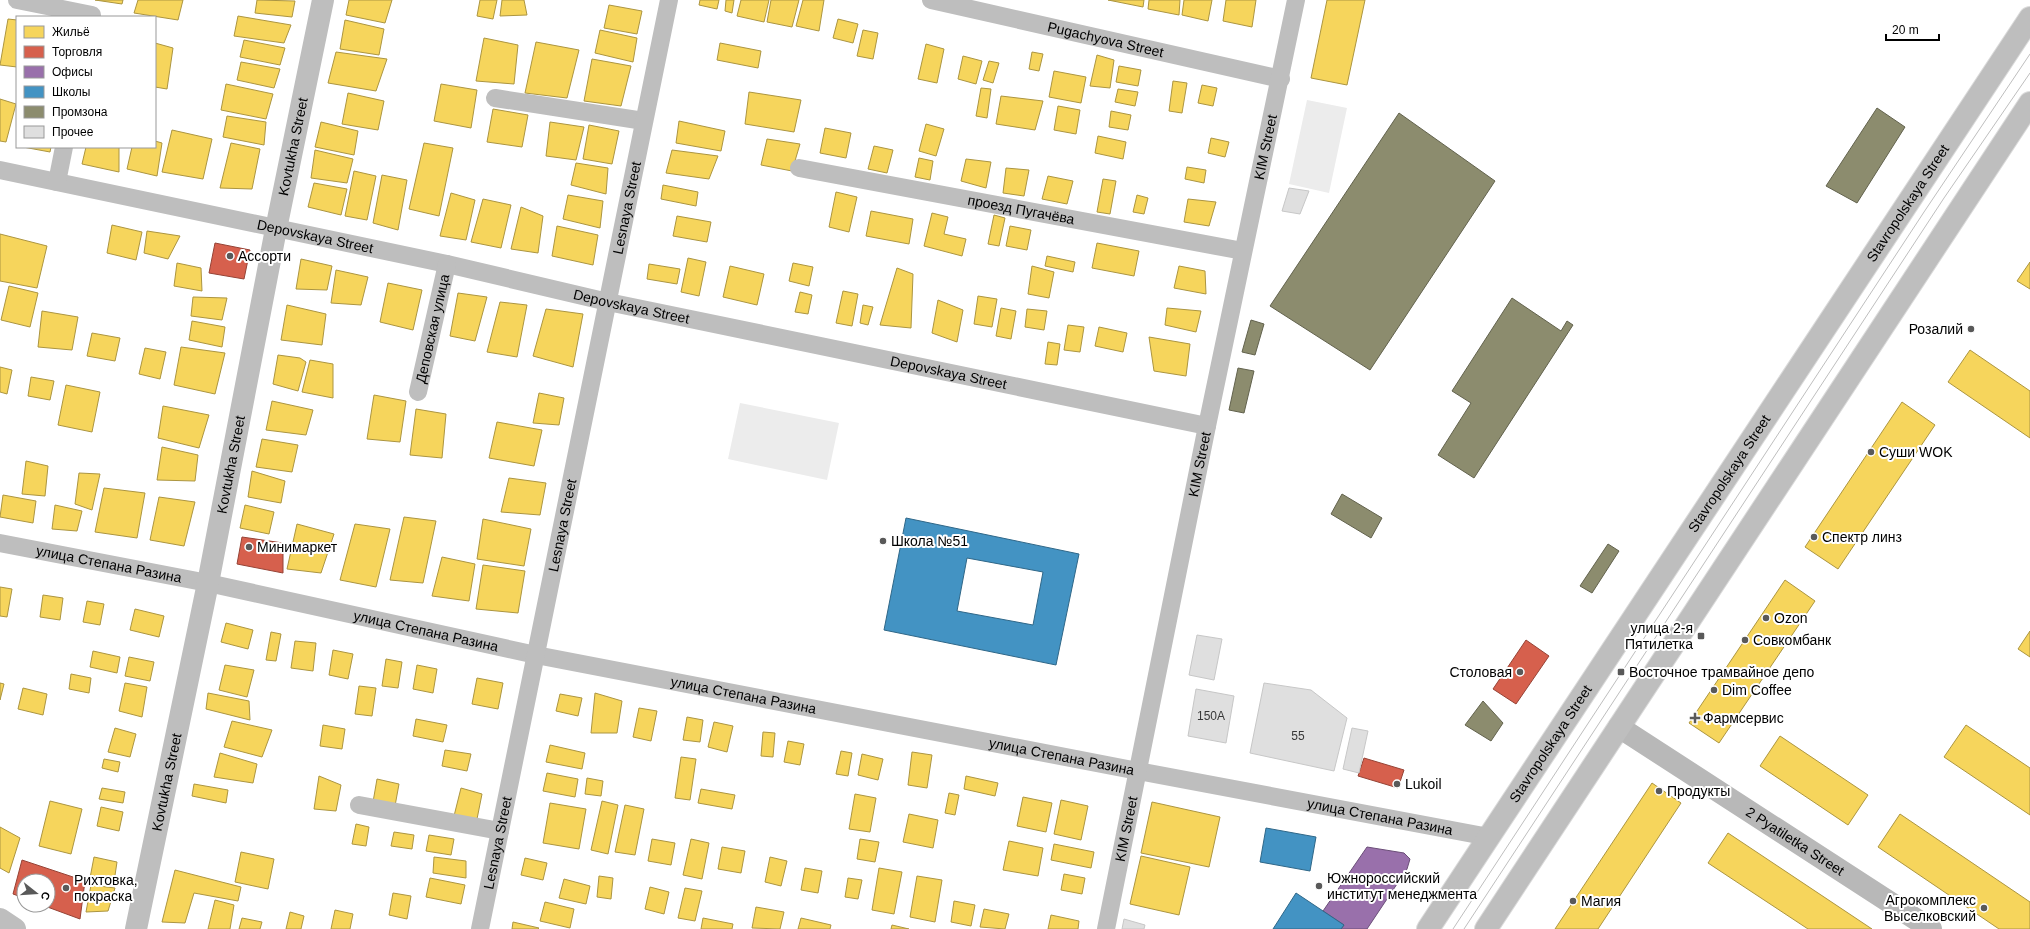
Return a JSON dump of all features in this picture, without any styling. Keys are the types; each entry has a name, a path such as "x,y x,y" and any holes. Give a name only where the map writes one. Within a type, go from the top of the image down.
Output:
{"main road":[{"name":"Kovtukha Street","path":"136,929 208,583 276,229 323,0"},
{"name":"Stavropolskaya Street","path":"1428,929 2030,18"},
{"path":"1486,929 2030,103"},
{"name":"2 Pyatiletka Street","path":"1619,727 1931,929"},
{"path":"0,919 15,929"}],"street":[{"path":"17,0 92,16"},
{"name":"Lesnaya Street","path":"480,929 669,0"},
{"name":"Pugachyova Street","path":"931,0 1280,79"},
{"name":"KIM Street","path":"1106,929 1206,426 1296,0"},
{"path":"495,98 644,121"},
{"path":"57,182 64,148"},
{"name":"проезд Пугачёва","path":"799,168 1243,251"},
{"name":"Depovskaya Street","path":"0,170 447,264 608,302 1206,426"},
{"name":"Деповская улица","path":"418,392 447,264"},
{"name":"улица Степана Разина","path":"0,543 208,583 536,655 1489,837"},
{"path":"359,805 500,831"}],"shaded area":[{"path":"1307,100 1347,108 1329,193 1289,184"},
{"path":"740,403 839,423 827,480 728,459"}],"building: Жильё":[{"path":"95,0 123,0 122,4"},
{"path":"138,0 183,0 178,20 134,13"},
{"path":"257,0 295,1 292,17 255,13"},
{"path":"349,0 392,0 385,23 346,15"},
{"path":"480,0 497,0 493,19 477,16"},
{"path":"502,0 524,0 527,15 500,16"},
{"path":"700,0 719,0 717,9 699,5"},
{"path":"726,0 734,0 732,13 725,11"},
{"path":"741,0 769,0 764,22 737,16"},
{"path":"771,0 799,0 792,27 767,22"},
{"path":"803,0 824,0 819,31 796,26"},
{"path":"1108,0 1144,0 1143,7"},
{"path":"1149,0 1180,0 1179,15 1148,9"},
{"path":"1184,0 1212,0 1208,21 1182,15"},
{"path":"1226,0 1256,0 1252,27 1223,21"},
{"path":"1327,0 1365,0 1347,85 1311,78"},
{"path":"609,5 642,11 637,34 604,28"},
{"path":"238,16 291,25 284,43 234,36"},
{"path":"8,19 16,20 16,67 0,65"},
{"path":"838,19 858,24 853,43 833,38"},
{"path":"345,20 384,29 379,55 340,49"},
{"path":"600,30 637,38 633,62 595,53"},
{"path":"863,30 878,33 873,59 857,56"},
{"path":"484,38 518,45 514,84 476,81"},
{"path":"244,40 285,48 280,65 240,57"},
{"path":"536,42 579,50 567,98 525,93"},
{"path":"156,43 173,48 167,89 156,87"},
{"path":"720,43 761,51 758,68 717,60"},
{"path":"926,44 944,49 937,83 918,79"},
{"path":"336,52 387,59 376,91 328,83"},
{"path":"1032,52 1043,54 1039,71 1029,69"},
{"path":"1097,55 1114,60 1110,88 1090,86"},
{"path":"963,56 982,61 976,84 958,79"},
{"path":"592,59 631,66 621,106 584,101"},
{"path":"989,61 999,63 993,83 983,80"},
{"path":"241,62 280,69 274,88 237,80"},
{"path":"1119,66 1141,70 1138,86 1116,82"},
{"path":"1054,71 1086,77 1081,103 1049,97"},
{"path":"1173,81 1187,83 1182,113 1169,111"},
{"path":"226,84 273,94 266,119 221,110"},
{"path":"441,84 477,90 471,128 434,121"},
{"path":"1202,85 1217,88 1213,106 1198,103"},
{"path":"981,88 991,89 987,118 976,116"},
{"path":"1118,89 1138,92 1135,106 1115,102"},
{"path":"749,92 801,100 794,132 745,124"},
{"path":"348,93 384,101 378,130 342,124"},
{"path":"1001,96 1043,101 1035,130 996,124"},
{"path":"0,99 16,104 6,142 0,141"},
{"path":"1058,106 1080,110 1076,134 1054,130"},
{"path":"493,109 528,115 522,147 487,142"},
{"path":"1111,111 1131,115 1128,130 1109,127"},
{"path":"227,116 266,122 264,145 223,137"},
{"path":"679,121 725,131 721,151 676,143"},
{"path":"321,122 358,131 354,155 315,147"},
{"path":"550,122 584,127 576,160 546,156"},
{"path":"926,124 944,129 936,156 919,151"},
{"path":"589,125 619,131 612,164 583,159"},
{"path":"825,128 851,133 846,158 820,153"},
{"path":"172,130 212,139 203,179 162,172"},
{"path":"1098,136 1126,142 1123,159 1095,153"},
{"path":"1211,138 1229,142 1225,157 1208,153"},
{"path":"767,139 800,144 792,171 761,165"},
{"path":"156,141 162,143 157,176 127,169 132,148 156,148"},
{"path":"231,143 260,149 252,189 220,188"},
{"path":"424,143 453,148 439,216 409,209"},
{"path":"874,146 893,150 887,173 868,169"},
{"path":"28,148 51,148 50,152"},
{"path":"86,148 119,148 119,172 82,164"},
{"path":"315,150 353,159 347,183 311,178"},
{"path":"672,150 718,156 709,179 666,173"},
{"path":"919,158 933,161 930,180 915,177"},
{"path":"966,159 991,162 986,188 961,181"},
{"path":"576,163 608,168 606,194 571,185"},
{"path":"1187,167 1206,170 1204,183 1185,179"},
{"path":"1006,168 1029,170 1024,196 1003,193"},
{"path":"354,171 376,176 367,220 345,216"},
{"path":"382,175 407,180 398,230 373,223"},
{"path":"1048,176 1073,181 1067,204 1042,199"},
{"path":"1103,179 1116,181 1110,214 1097,212"},
{"path":"314,183 347,189 341,215 308,207"},
{"path":"663,185 698,192 696,206 661,199"},
{"path":"836,192 857,197 849,232 829,227"},
{"path":"451,193 475,200 466,240 440,236"},
{"path":"568,195 603,201 600,228 563,219"},
{"path":"1137,195 1148,198 1144,214 1133,212"},
{"path":"483,199 511,205 501,248 471,242"},
{"path":"1188,199 1216,202 1209,226 1184,222"},
{"path":"521,207 543,216 538,253 511,249"},
{"path":"871,211 913,219 909,244 866,236"},
{"path":"932,213 948,217 944,234 966,239 962,256 924,246"},
{"path":"994,215 1005,218 999,246 988,244"},
{"path":"677,216 711,222 707,242 673,236"},
{"path":"112,225 142,232 136,260 107,253"},
{"path":"557,226 598,235 593,265 552,256"},
{"path":"1010,226 1031,230 1027,250 1006,246"},
{"path":"147,231 180,236 168,259 144,253"},
{"path":"0,234 47,246 37,288 0,281"},
{"path":"1097,243 1139,251 1134,276 1092,268"},
{"path":"1047,256 1075,262 1073,272 1045,266"},
{"path":"688,258 706,262 699,296 681,292"},
{"path":"301,259 332,266 327,290 296,289"},
{"path":"2030,262 2030,289 2017,281"},
{"path":"177,263 201,268 202,291 174,286"},
{"path":"793,263 813,267 809,286 789,281"},
{"path":"649,264 680,269 677,284 647,279"},
{"path":"730,266 764,274 757,305 723,297"},
{"path":"1032,266 1054,272 1049,298 1028,294"},
{"path":"1179,266 1205,271 1206,294 1174,288"},
{"path":"897,268 913,274 911,328 880,325"},
{"path":"336,270 368,277 361,305 331,303"},
{"path":"388,283 422,290 413,330 380,322"},
{"path":"9,286 38,293 30,327 1,320"},
{"path":"843,291 858,294 852,326 836,323"},
{"path":"800,292 812,295 808,314 795,312"},
{"path":"458,293 487,297 475,341 450,336"},
{"path":"978,296 997,299 992,327 974,324"},
{"path":"193,297 227,298 222,320 191,316"},
{"path":"938,300 963,310 957,342 932,333"},
{"path":"500,302 527,305 517,357 487,352"},
{"path":"287,305 326,314 322,345 281,340"},
{"path":"863,305 873,307 868,325 860,323"},
{"path":"1001,308 1016,311 1011,339 996,336"},
{"path":"1167,308 1201,311 1196,332 1165,325"},
{"path":"546,309 583,314 573,367 533,356"},
{"path":"1027,309 1047,311 1044,330 1025,327"},
{"path":"42,311 78,317 72,350 38,347"},
{"path":"192,321 225,327 222,347 189,340"},
{"path":"1068,325 1084,327 1080,352 1064,350"},
{"path":"1099,327 1127,333 1123,352 1095,346"},
{"path":"92,333 120,338 115,361 87,356"},
{"path":"1149,337 1190,344 1186,376 1154,371"},
{"path":"1048,342 1060,344 1057,365 1045,364"},
{"path":"181,347 225,353 215,394 174,385"},
{"path":"145,348 166,352 160,379 139,374"},
{"path":"1970,350 2030,391 2030,438 1948,382"},
{"path":"278,355 300,358 306,362 298,391 273,384"},
{"path":"310,360 333,364 333,398 302,392"},
{"path":"0,367 12,370 7,394 0,392"},
{"path":"31,377 54,381 50,400 28,396"},
{"path":"66,385 100,392 92,432 58,425"},
{"path":"539,393 564,398 559,425 533,423"},
{"path":"374,395 406,401 400,442 367,439"},
{"path":"272,401 313,410 306,435 266,430"},
{"path":"1902,402 1935,425 1838,569 1805,547"},
{"path":"163,406 209,415 199,448 158,438"},
{"path":"416,409 446,414 442,458 410,455"},
{"path":"497,422 542,430 534,466 489,458"},
{"path":"262,439 298,445 292,472 256,467"},
{"path":"162,447 198,455 195,481 157,480"},
{"path":"26,461 48,466 45,496 22,494"},
{"path":"252,471 285,481 281,503 248,497"},
{"path":"79,473 100,474 92,510 75,504"},
{"path":"509,478 546,483 540,515 501,512"},
{"path":"104,488 145,493 137,538 95,532"},
{"path":"3,495 36,501 33,523 0,517"},
{"path":"159,497 195,502 184,546 150,540"},
{"path":"55,505 82,511 77,531 52,529"},
{"path":"245,505 274,512 269,534 240,528"},
{"path":"404,517 436,521 423,583 390,580"},
{"path":"483,519 531,529 524,566 477,559"},
{"path":"297,524 334,534 321,573 287,569"},
{"path":"355,524 390,529 376,587 340,580"},
{"path":"442,557 475,564 469,601 432,596"},
{"path":"483,565 525,571 518,613 476,609"},
{"path":"1785,580 1815,601 1719,743 1689,723"},
{"path":"0,587 12,589 7,617 0,616"},
{"path":"43,595 63,598 60,620 40,617"},
{"path":"87,601 104,604 100,625 83,622"},
{"path":"135,609 164,616 159,637 130,630"},
{"path":"226,623 253,630 248,649 221,642"},
{"path":"2030,631 2030,657 2018,649"},
{"path":"271,632 281,634 276,661 266,660"},
{"path":"295,641 316,643 313,671 291,668"},
{"path":"333,650 353,654 348,679 329,675"},
{"path":"93,651 120,657 117,673 90,667"},
{"path":"129,657 154,662 150,681 125,676"},
{"path":"386,659 402,662 398,688 382,686"},
{"path":"225,665 254,670 247,697 219,690"},
{"path":"417,665 437,669 433,693 413,689"},
{"path":"71,674 91,678 89,693 69,689"},
{"path":"477,678 503,683 498,709 472,704"},
{"path":"0,683 4,684 0,700"},
{"path":"125,683 147,687 142,717 119,711"},
{"path":"359,686 376,688 372,716 355,714"},
{"path":"23,688 47,694 43,715 18,709"},
{"path":"208,693 249,701 250,720 206,709"},
{"path":"595,693 622,701 617,733 591,733"},
{"path":"560,694 582,698 578,716 556,711"},
{"path":"639,708 657,711 651,741 633,737"},
{"path":"687,717 703,720 700,742 683,740"},
{"path":"416,719 447,725 443,742 413,736"},
{"path":"232,721 272,730 262,757 224,747"},
{"path":"714,722 733,726 727,752 708,747"},
{"path":"323,725 345,729 342,749 320,746"},
{"path":"1966,725 2030,768 2030,815 1944,757"},
{"path":"115,728 136,734 130,757 108,752"},
{"path":"763,732 775,733 773,757 761,756"},
{"path":"1780,736 1868,795 1848,825 1760,766"},
{"path":"788,741 804,744 800,765 784,762"},
{"path":"550,745 585,753 582,769 546,762"},
{"path":"445,750 471,754 467,771 442,766"},
{"path":"841,751 852,753 848,776 836,774"},
{"path":"912,752 932,755 927,788 908,785"},
{"path":"220,753 257,764 253,783 214,777"},
{"path":"862,754 883,759 878,780 858,775"},
{"path":"681,757 696,759 690,800 675,798"},
{"path":"104,759 120,762 118,772 102,768"},
{"path":"547,773 578,779 575,797 543,791"},
{"path":"319,776 341,785 336,811 314,809"},
{"path":"966,776 998,783 995,796 964,789"},
{"path":"587,778 603,781 601,796 585,794"},
{"path":"377,779 399,784 395,806 373,802"},
{"path":"1652,783 1681,803 1598,929 1555,929"},
{"path":"194,784 228,790 226,803 192,796"},
{"path":"102,788 125,792 123,803 99,799"},
{"path":"461,788 482,794 477,819 454,816"},
{"path":"701,789 735,795 732,809 698,803"},
{"path":"949,793 959,795 955,815 945,813"},
{"path":"855,794 876,798 870,832 849,829"},
{"path":"1023,797 1052,803 1046,832 1017,826"},
{"path":"1061,800 1088,806 1081,840 1054,834"},
{"path":"50,801 82,809 71,854 39,846"},
{"path":"602,801 618,805 608,854 591,850"},
{"path":"1152,802 1220,817 1209,867 1141,853"},
{"path":"550,803 586,809 579,849 543,843"},
{"path":"625,805 644,809 635,855 615,852"},
{"path":"101,807 123,812 119,831 97,826"},
{"path":"909,814 938,820 933,848 903,842"},
{"path":"1900,814 2030,902 2030,929 1999,929 1878,847"},
{"path":"356,824 369,827 366,846 352,844"},
{"path":"0,827 20,838 9,873 0,868"},
{"path":"394,832 414,835 412,849 391,846"},
{"path":"1728,833 1872,929 1808,929 1708,863"},
{"path":"429,835 454,839 451,855 426,851"},
{"path":"652,839 675,843 671,865 648,861"},
{"path":"691,839 709,843 702,879 683,875"},
{"path":"860,839 879,842 875,862 857,859"},
{"path":"1009,841 1043,848 1038,876 1003,870"},
{"path":"1054,844 1094,852 1091,868 1051,860"},
{"path":"722,847 745,851 741,873 718,869"},
{"path":"241,852 274,859 268,889 235,882"},
{"path":"1141,856 1190,867 1179,915 1130,904"},
{"path":"94,857 117,862 114,882 90,878"},
{"path":"434,857 466,861 466,878 433,873"},
{"path":"770,857 787,861 781,886 765,882"},
{"path":"525,858 547,863 543,880 521,875"},
{"path":"805,868 822,871 818,893 801,890"},
{"path":"879,868 902,872 894,914 872,910"},
{"path":"175,870 241,887 238,901 194,893 185,923 162,922"},
{"path":"1064,874 1085,878 1082,894 1061,890"},
{"path":"599,876 613,878 611,899 597,897"},
{"path":"917,876 942,880 935,922 910,917"},
{"path":"430,878 465,885 461,904 426,897"},
{"path":"848,878 862,880 858,899 845,897"},
{"path":"564,879 590,886 586,904 559,898"},
{"path":"91,885 115,888 108,911 86,912"},
{"path":"650,887 669,892 664,914 645,909"},
{"path":"685,888 702,891 695,921 678,918"},
{"path":"393,893 411,896 407,919 389,915"},
{"path":"215,900 234,905 230,929 208,929"},
{"path":"954,901 975,905 971,926 951,922"},
{"path":"545,902 574,909 570,928 540,921"},
{"path":"756,907 784,912 780,929 752,928"},
{"path":"984,909 1009,914 1005,929 980,927"},
{"path":"335,910 353,914 350,929 331,929"},
{"path":"290,912 304,916 301,929 286,929"},
{"path":"1051,915 1079,921 1078,929 1048,929"},
{"path":"242,918 262,922 260,929 239,929"},
{"path":"703,918 733,924 732,929 701,929"},
{"path":"801,918 831,925 830,929 798,929"},
{"path":"513,922 539,928 512,929"},
{"path":"892,925 909,929 891,929"}],"building: Торговля":[{"path":"215,243 250,250 244,279 209,273"},
{"path":"242,537 283,543 283,573 237,564"},
{"path":"1526,640 1549,656 1516,704 1493,689"},
{"path":"1364,758 1404,770 1398,788 1358,776"},
{"name":"Рихтовка, покраска","path":"22,860 85,881 80,919 56,910 56,873 19,873"},
{"name":"Рихтовка, покраска","path":"16,883 16,895 13,894"}],"building: Офисы":[{"path":"1367,847 1404,853 1410,859 1407,869 1367,929 1341,929 1344,925 1323,911"}],"building: Школы":[{"path":"906,518 1079,554 1056,665 884,630","holes":["967,558 1043,572 1033,625 957,611"]},
{"path":"1266,828 1316,837 1310,871 1260,862"},
{"path":"1296,893 1344,925 1341,929 1273,929"}],"building: Промзона":[{"path":"1877,108 1905,127 1857,203 1826,186"},
{"path":"1399,113 1495,181 1370,370 1270,306"},
{"path":"1512,298 1561,331 1567,321 1573,325 1474,478 1438,455 1471,403 1452,391"},
{"path":"1251,320 1264,324 1255,355 1242,352"},
{"path":"1238,368 1254,371 1244,413 1229,410"},
{"path":"1342,494 1382,518 1371,538 1331,514"},
{"path":"1608,544 1619,551 1592,593 1580,586"},
{"path":"1483,701 1503,723 1491,741 1465,725"}],"building: Прочее":[{"path":"1289,188 1309,191 1300,214 1282,211"},
{"path":"1197,635 1222,639 1214,680 1189,675"},
{"path":"1264,683 1311,690 1347,718 1334,771 1250,753"},
{"path":"1196,689 1234,696 1226,743 1188,736"},
{"path":"1352,728 1368,731 1359,773 1343,769"},
{"path":"1124,919 1145,925 1144,929 1122,929"}],"tram line":[{"path":"1453,929 1924,212 2030,54"},
{"path":"1464,929 1944,198 2030,73"}],"place":[{"name":"Ассорти","path":"230,256"},
{"name":"Розалий","path":"1971,329"},
{"name":"Суши WOK","path":"1871,452"},
{"name":"Спектр линз","path":"1814,537"},
{"name":"Школа №51","path":"883,541"},
{"name":"Минимаркет","path":"249,547"},
{"name":"Ozon","path":"1766,618"},
{"name":"улица 2-я Пятилетка","path":"1701,636"},
{"name":"Совкомбанк","path":"1745,640"},
{"name":"Столовая","path":"1520,672"},
{"name":"Восточное трамвайное депо","path":"1621,672"},
{"name":"Dim Coffee","path":"1714,690"},
{"name":"Фармсервис","path":"1695,718"},
{"name":"Lukoil","path":"1397,784"},
{"name":"Продукты","path":"1659,791"},
{"name":"Южнороссийский институт менеджмента","path":"1319,886"},
{"name":"Рихтовка, покраска","path":"66,888"},
{"name":"Магия","path":"1573,901"},
{"name":"Агрокомплекс Выселковский","path":"1984,908"}]}
